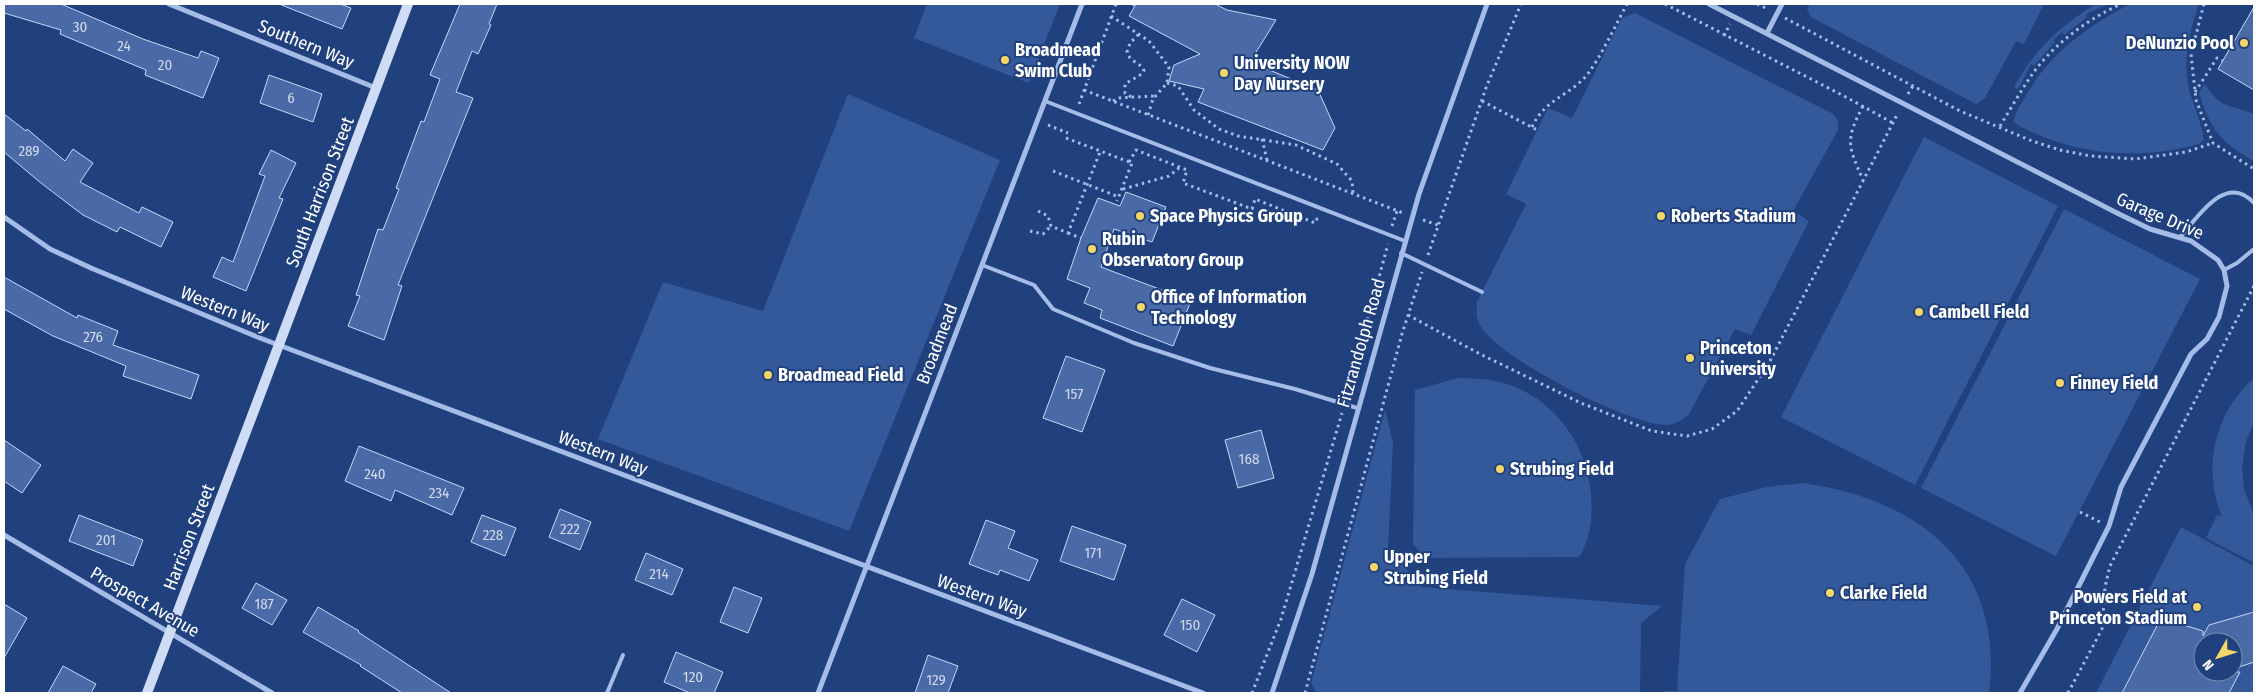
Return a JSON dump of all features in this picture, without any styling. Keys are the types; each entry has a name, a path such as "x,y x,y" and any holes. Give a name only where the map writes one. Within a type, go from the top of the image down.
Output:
{"street":[{"name":"Southern Way","path":"169,4 376,88"},
{"name":"South Harrison Street","path":"261,391 408,4"},
{"name":"Broadmead","path":"818,693 1082,4"},
{"name":"Fitzrandolph Road","path":"1272,693 1312,574 1404,241 1424,177 1487,4"},
{"name":"Garage Drive","path":"1709,4 2118,214 2150,229 2181,236 2218,260 2224,270"},
{"path":"1766,33 1782,4"},
{"name":"Western Way","path":"4,217 50,249 91,268 279,345 1203,693"},
{"path":"2020,693 2057,629 2109,526 2121,486 2191,354 2207,339 2219,318 2226,286 2224,270"},
{"name":"Harrison Street","path":"148,693 261,391"},
{"name":"Prospect Avenue","path":"4,535 272,693"}],"lane":[{"path":"1045,101 1404,241"},
{"path":"2181,236 2215,198 2237,193 2248,196 2254,203"},
{"path":"2224,270 2237,263 2254,249"},
{"path":"1401,253 1482,292"},
{"path":"982,265 1034,285 1053,309 1134,343 1210,368 1294,389 1357,408"},
{"path":"608,693 623,655"}],"path":[{"path":"1079,104 1116,4"},
{"path":"1305,693 1408,315 1482,101 1521,4"},
{"path":"1532,128 1548,103 1577,85 1588,74 1627,4"},
{"path":"1665,4 1893,123"},
{"path":"1757,4 1960,111 2000,126 2032,141 2060,150 2116,159 2163,157 2213,143"},
{"path":"2000,126 2031,75 2054,49 2104,11 2121,4"},
{"path":"2204,4 2191,54 2195,93 2213,143 2254,169"},
{"path":"1111,16 1148,41 1168,63 1170,71 1167,83 1155,96 1148,115"},
{"path":"1131,97 1125,93 1125,84 1140,76 1144,71 1141,66 1132,62 1128,52 1130,43 1139,34"},
{"path":"2195,93 2217,58 2223,61"},
{"path":"1167,83 1178,86 1194,110 1220,129 1238,136 1296,144 1337,164 1352,182 1353,193"},
{"path":"1408,315 1480,354 1615,417 1652,432 1671,436 1699,434 1724,422 1737,411 1750,394 1769,363 1913,86"},
{"path":"1084,90 1403,213"},
{"path":"1113,101 1118,98 1155,96"},
{"path":"1482,101 1537,130"},
{"path":"1863,106 1851,129 1850,142 1853,156 1863,180"},
{"path":"1048,125 1068,133"},
{"path":"1053,171 1118,199 1122,189 1132,163 1066,138"},
{"path":"1262,139 1267,161"},
{"path":"1129,162 1136,150 1188,170 1183,183 1200,190 1252,209 1255,199 1315,223 1316,219 1326,223"},
{"path":"1068,233 1100,152"},
{"path":"1122,189 1169,176 1180,167"},
{"path":"1038,211 1048,216 1051,226"},
{"path":"1260,693 1252,692 1282,619 1345,404 1396,211"},
{"path":"1422,220 1438,225"},
{"path":"1051,226 1081,238"},
{"path":"1030,231 1043,234 1051,226"},
{"path":"1380,243 1386,249"},
{"path":"2068,693 2102,629 2105,588 2110,566 2254,286"},
{"path":"2080,512 2109,526"}],"shaded area":[{"name":"Broadmead Swim Club","path":"927,4 1060,4 1029,83 914,38"},
{"path":"1810,4 2044,4 2024,44 2016,41 1985,98 1976,104 1811,17 1807,9"},
{"path":"2096,4 2109,4 2086,14 2087,17 2064,35 2062,32 2054,39 2055,42 2034,66 2031,64 2020,86 2017,89 2014,87 2039,50 2071,21"},
{"path":"2130,4 2199,4 2190,34 2186,64 2189,91 2202,130 2203,141 2199,144 2179,149 2159,152 2119,153 2099,151 2060,143 2030,131 2014,122 2017,111 2032,85 2055,57 2083,33"},
{"name":"Roberts Stadium","path":"1635,13 1833,114 1838,121 1838,130 1793,211 1809,221 1751,335 1735,329 1689,414 1678,422 1669,425 1647,422 1595,402 1538,372 1493,341 1481,327 1477,315 1477,302 1526,204 1506,194 1548,108 1572,118 1622,18"},
{"path":"2205,84 2221,102 2254,114 2254,161 2233,148 2212,125 2199,92"},
{"name":"Broadmead Field","path":"848,94 1000,160 849,531 598,439 663,282 763,311"},
{"name":"Cambell Field","path":"1924,137 2058,206 1915,485 1781,417"},
{"name":"Finney Field","path":"2064,209 2200,279 2056,556 1921,488"},
{"name":"Strubing Field","path":"1458,378 1495,381 1519,388 1551,410 1574,440 1588,475 1592,510 1586,542 1579,557 1425,558 1413,544 1415,390"},
{"path":"2254,378 2254,423 2246,441 2242,467 2244,489 2254,515 2254,563 2206,538 2217,515 2222,517 2216,499 2213,480 2213,461 2221,425 2229,408 2240,392"},
{"name":"Upper Strubing Field","path":"1385,410 1393,443 1388,548 1422,587 1662,606 1641,623 1640,693 1317,693 1311,683"},
{"name":"Clarke Field","path":"1803,483 1845,491 1883,505 1917,523 1946,546 1968,575 1983,609 1990,648 1989,693 1663,693 1663,691 1677,691 1685,564 1720,499 1767,487"},
{"name":"Powers Field at Princeton Stadium","path":"2181,527 2254,566 2254,693 2096,693"}],"building":[{"path":"4,4 61,4 143,39 198,58 201,51 219,58 203,98 145,75 146,70 60,34 61,30 4,13"},
{"path":"279,4 340,4 351,8 342,29"},
{"path":"460,4 497,4 489,24 491,25 478,54 472,51 456,92 473,98 398,285 402,286 384,340 348,326 360,296 356,295 378,229 383,230 399,189 396,188 421,121 424,122 440,79 430,75"},
{"name":"University NOW Day Nursery","path":"1136,4 1215,4 1227,10 1276,20 1250,62 1318,90 1335,128 1323,150 1198,102 1204,89 1169,81 1174,65 1200,54 1129,16"},
{"name":"DeNunzio Pool","path":"2254,7 2254,90 2218,69"},
{"path":"269,75 322,94 313,122 260,103"},
{"path":"4,114 26,131 27,129 65,161 73,149 93,163 80,182 139,213 142,207 173,222 161,247 120,227 117,232 83,215 4,152"},
{"path":"271,150 296,163 279,198 283,199 246,291 213,277 222,257 233,262 265,176 259,174"},
{"path":"1126,192 1166,207 1152,242 1114,229 1101,267 1191,301 1173,346 1100,318 1102,310 1084,303 1090,288 1067,279 1081,238 1098,198 1120,206"},
{"path":"4,277 77,318 78,315 118,331 113,345 199,375 191,399 123,376 126,366 53,336 4,309"},
{"path":"1066,356 1105,370 1082,432 1043,418"},
{"path":"1261,430 1274,478 1238,488 1225,440"},
{"path":"4,440 41,465 22,493 4,481"},
{"path":"359,446 464,488 452,515 395,490 391,501 345,481"},
{"path":"560,509 591,522 580,550 549,537"},
{"path":"79,515 143,540 133,566 69,541"},
{"path":"482,515 516,528 505,556 471,542"},
{"path":"986,520 1015,531 1008,548 1038,560 1029,581 1000,570 998,575 969,564"},
{"path":"1072,526 1126,545 1114,580 1060,561"},
{"path":"646,553 683,569 672,595 635,580"},
{"path":"256,583 287,600 272,625 242,608"},
{"path":"734,587 762,598 748,633 720,622"},
{"path":"1182,599 1215,615 1197,652 1164,635"},
{"path":"4,604 27,618 4,658"},
{"path":"318,607 359,631 451,693 402,693 361,665 303,632"},
{"path":"2254,612 2254,662 2243,666 2243,632 2205,632 2209,625"},
{"path":"2161,618 2203,631 2193,632 2193,682 2235,682 2229,693 2122,693"},
{"path":"676,652 723,672 714,693 690,693 664,682"},
{"path":"928,655 958,666 948,693 915,693"},
{"path":"63,666 96,684 91,693 48,693"}],"place":[{"name":"DeNunzio Pool","path":"2244,43"},
{"name":"Broadmead Swim Club","path":"1005,60"},
{"name":"University NOW Day Nursery","path":"1224,73"},
{"name":"Space Physics Group","path":"1140,216"},
{"name":"Roberts Stadium","path":"1661,216"},
{"name":"Rubin Observatory Group","path":"1092,249"},
{"name":"Office of Information Technology","path":"1141,307"},
{"name":"Cambell Field","path":"1919,312"},
{"name":"Princeton University","path":"1690,358"},
{"name":"Broadmead Field","path":"768,375"},
{"name":"Finney Field","path":"2060,383"},
{"name":"Strubing Field","path":"1500,469"},
{"name":"Upper Strubing Field","path":"1374,567"},
{"name":"Clarke Field","path":"1830,593"},
{"name":"Powers Field at Princeton Stadium","path":"2197,607"}]}
